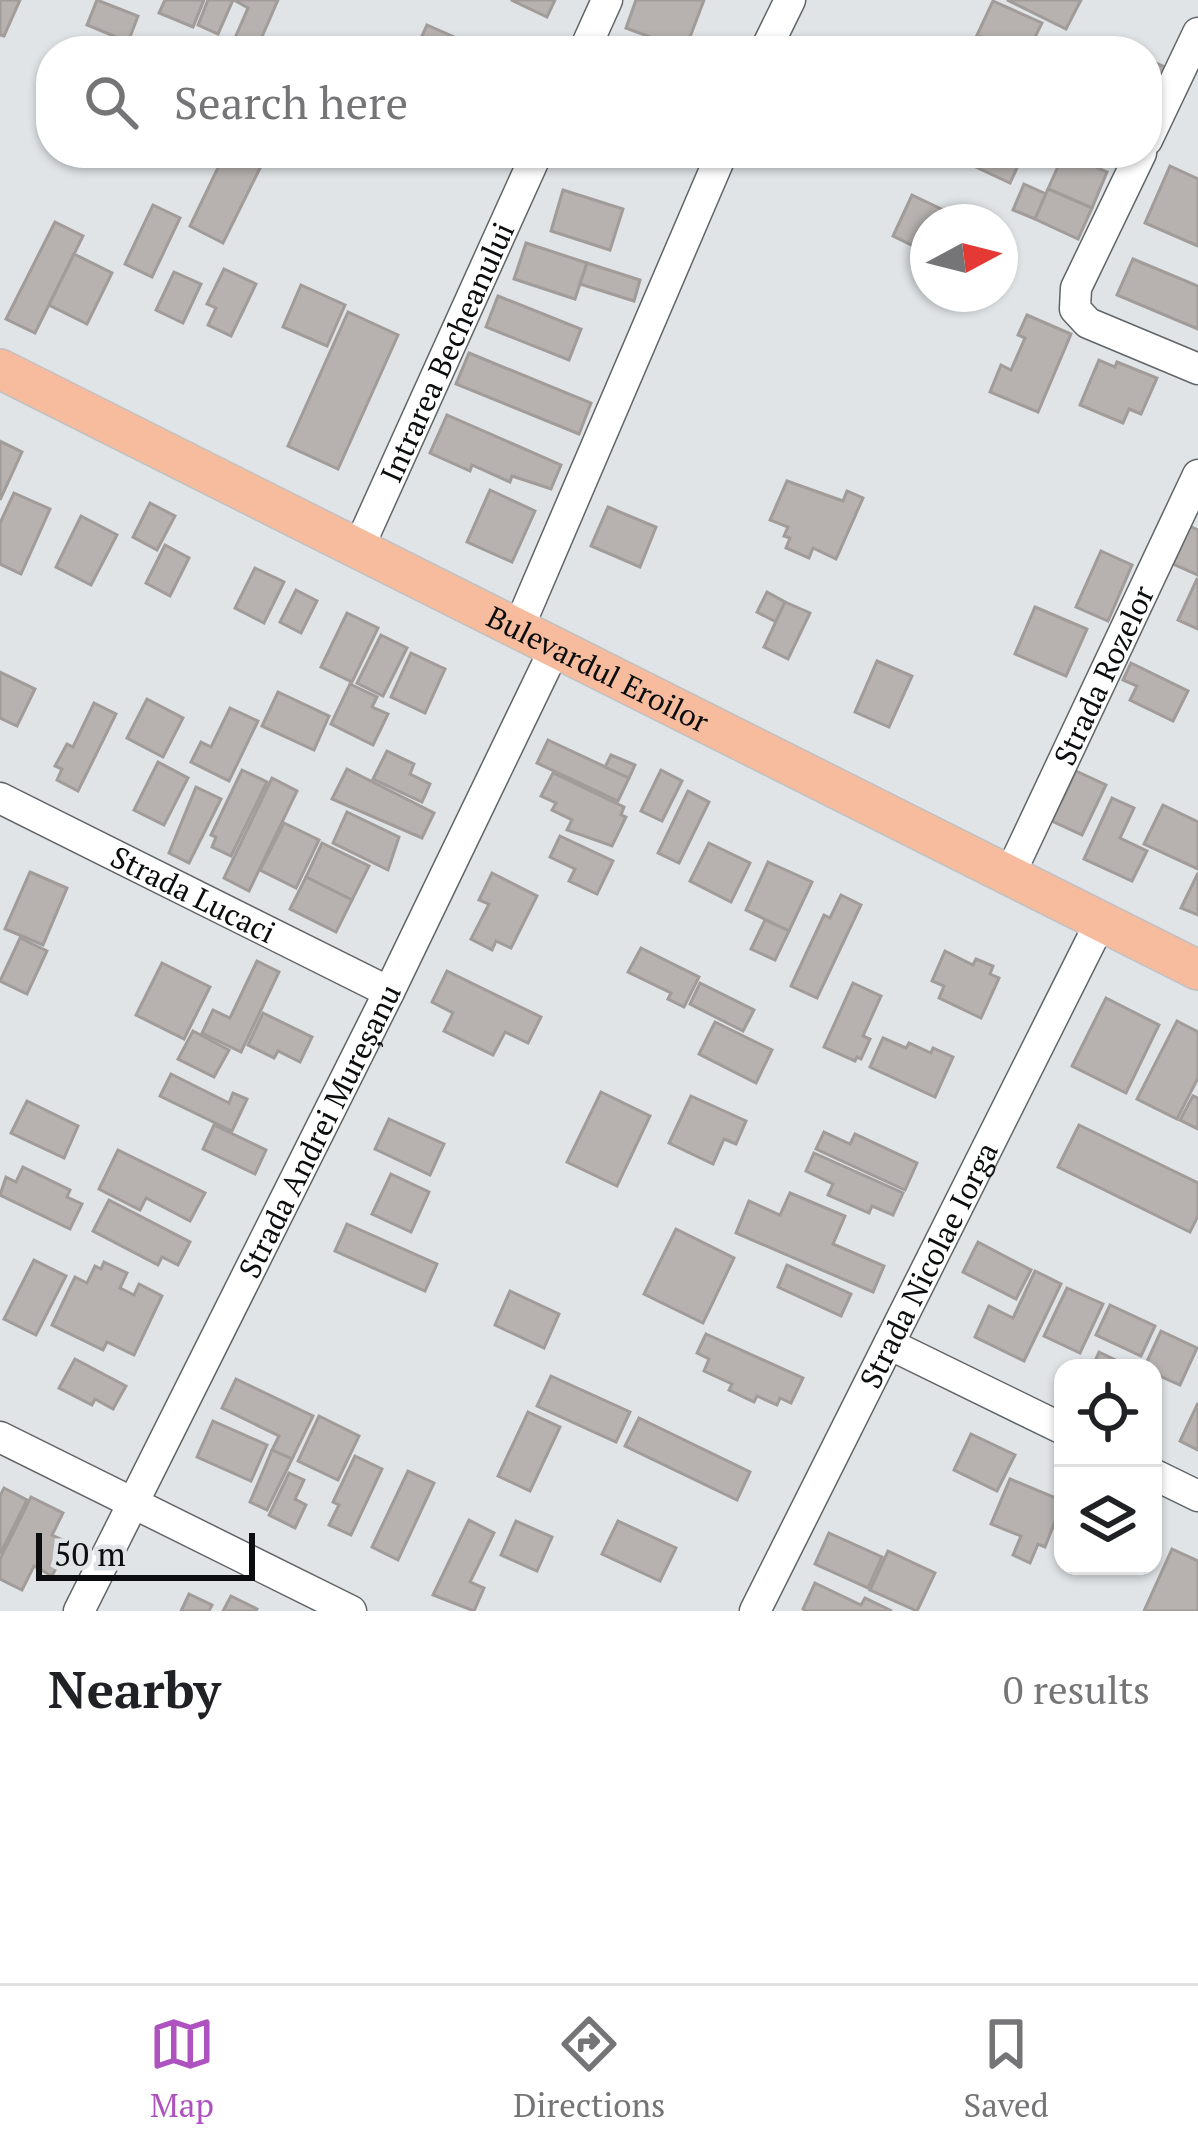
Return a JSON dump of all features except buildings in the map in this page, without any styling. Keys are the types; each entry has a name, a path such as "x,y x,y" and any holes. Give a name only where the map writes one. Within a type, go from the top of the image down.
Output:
{"main road":[{"name":"Bulevardul Eroilor","path":"0,369 1198,970"}],"street":[{"path":"591,36 607,0"},
{"path":"772,36 790,0"},
{"path":"1162,109 1198,33"},
{"name":"Intrarea Becheanului","path":"358,549 531,168"},
{"path":"518,629 716,168"},
{"path":"1134,168 1076,288 1075,309 1088,322 1198,369"},
{"name":"Strada Rozelor","path":"1009,875 1198,475"},
{"name":"Strada Andrei Mureșanu","path":"80,1611 555,648"},
{"name":"Strada Lucaci","path":"0,797 389,992"},
{"name":"Strada Nicolae Iorga","path":"754,1611 1101,921"},
{"path":"889,1344 1054,1425"},
{"path":"0,1437 351,1611"},
{"path":"1162,1478 1198,1496"}]}
